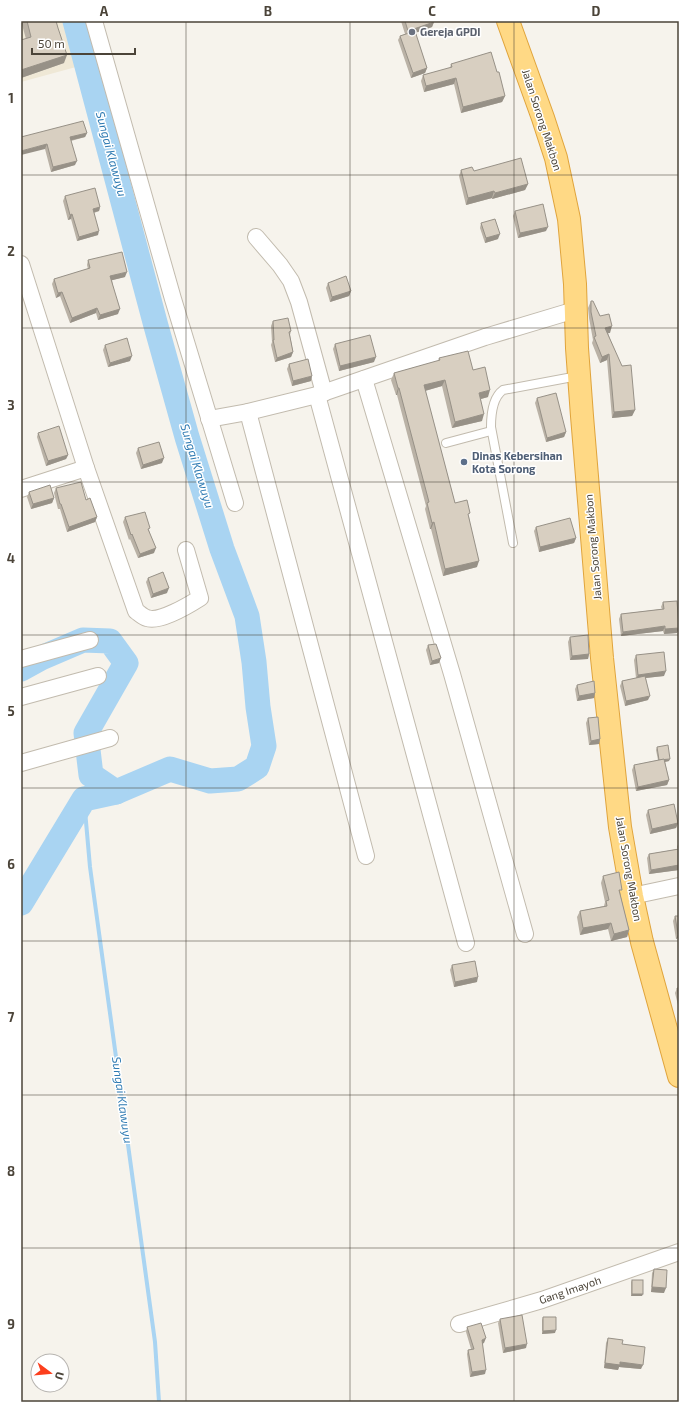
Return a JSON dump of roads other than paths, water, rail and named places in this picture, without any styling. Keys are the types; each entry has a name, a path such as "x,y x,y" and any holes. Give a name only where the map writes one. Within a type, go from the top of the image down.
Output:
{"highway":[{"name":"Jalan Sorong Makbon","path":"508,21 556,158 569,219 579,376 603,666 620,827 632,896 644,949 674,1041 679,1076"}],"street":[{"path":"94,21 173,299 235,503"},
{"path":"256,237 280,265 290,281 299,302 321,394 466,942"},
{"path":"21,265 86,468 136,611 148,619 158,618 184,608 200,598 186,550"},
{"path":"209,419 248,412 321,394 485,338 575,310"},
{"path":"364,379 452,674 525,934"},
{"path":"248,412 366,856"},
{"path":"21,489 86,468"},
{"path":"21,659 90,640"},
{"path":"21,697 98,676"},
{"path":"21,763 110,738"},
{"path":"632,896 679,886"},
{"name":"Gang Imayoh","path":"459,1324 542,1300 679,1252"}],"lane":[{"path":"513,543 491,431 491,416 494,404 498,395 503,390 579,376"},
{"path":"446,443 491,431"}],"waterway":[{"name":"Sungai Klawuyu","path":"21,669 41,658 83,640 110,641 126,663 86,733 91,775 116,792 170,769 210,781 238,779 257,767 264,746 247,616 222,549 187,437 75,21"},
{"name":"Sungai Klawuyu","path":"21,903 84,799 116,792"},
{"name":"Sungai Klawuyu","path":"84,799 90,867 155,1342 159,1402"}],"place":[{"name":"Gereja GPDI","path":"412,32"},
{"name":"Dinas Kebersihan Kota Sorong","path":"464,462"}]}
